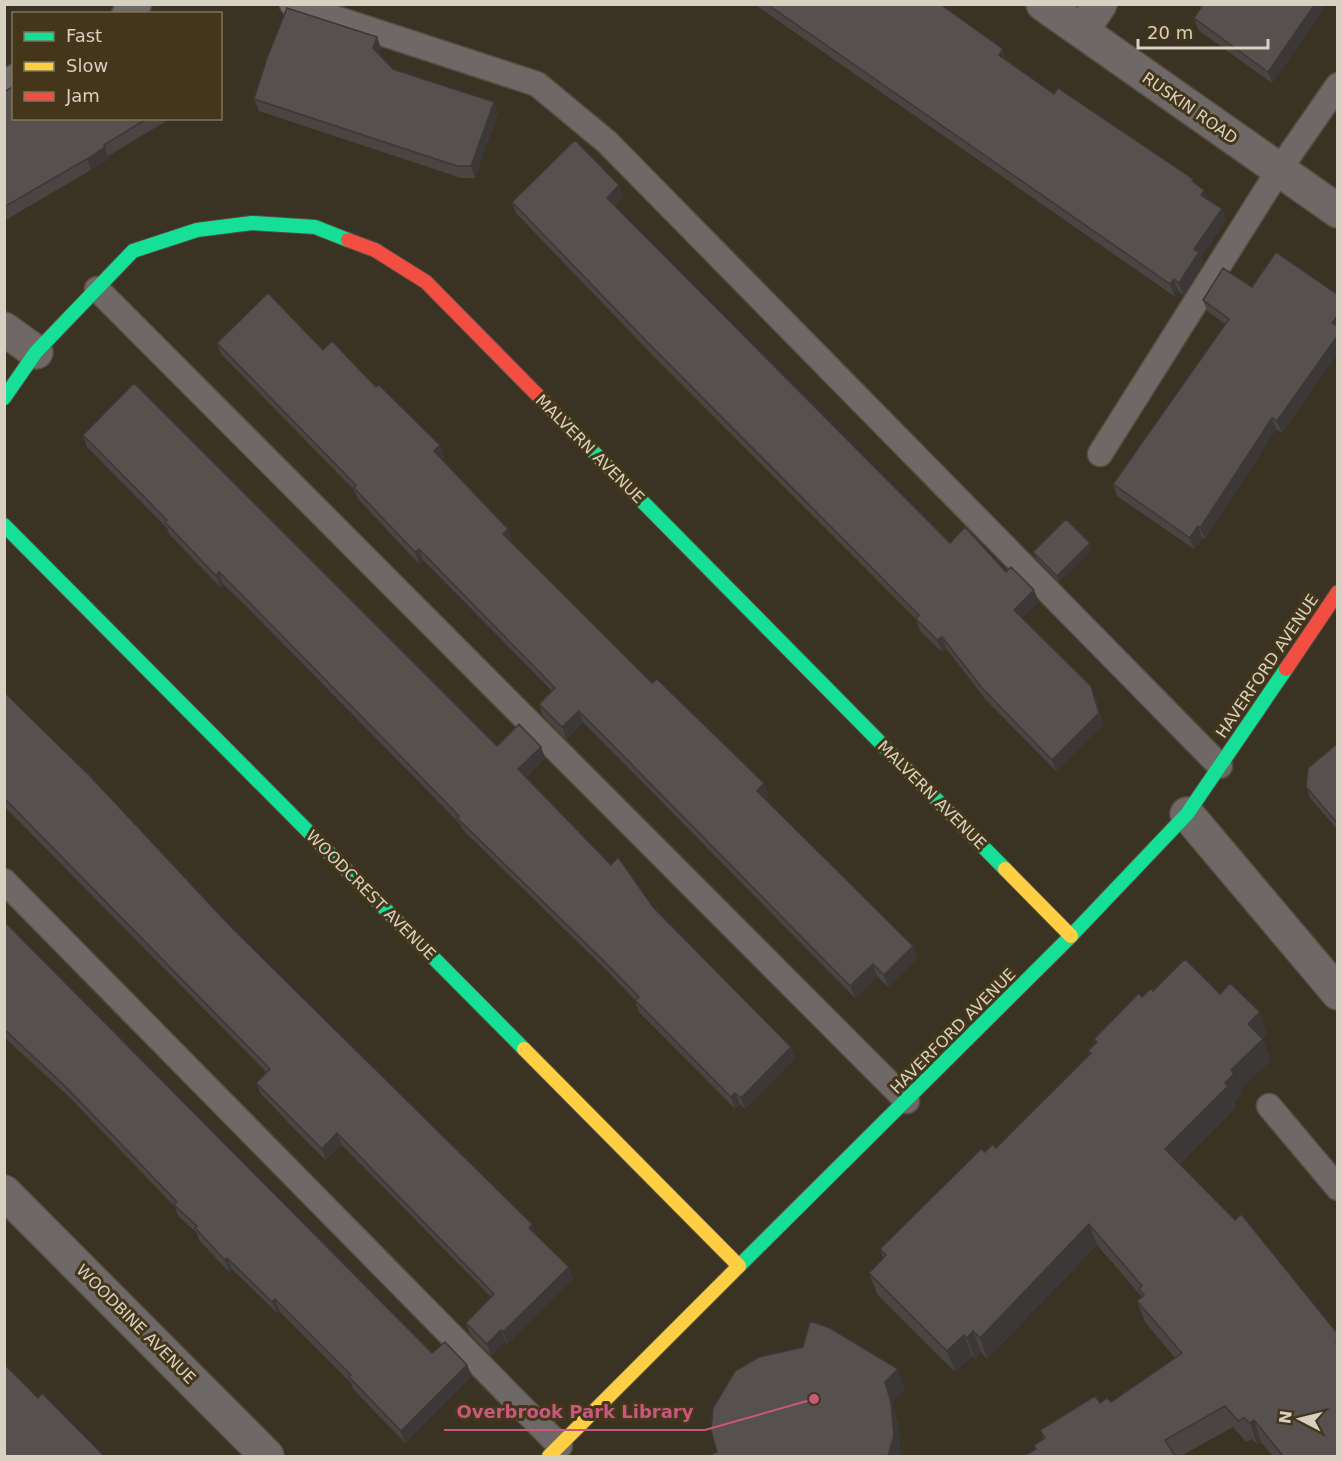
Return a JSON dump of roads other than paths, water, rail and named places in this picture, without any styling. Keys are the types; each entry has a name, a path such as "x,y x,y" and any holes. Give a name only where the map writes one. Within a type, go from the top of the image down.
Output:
{"street":[{"name":"RUSKIN ROAD","path":"1043,4 1338,211"},
{"path":"1082,31 1100,4"},
{"name":"MALVERN AVENUE","path":"4,398 36,352 133,251 197,230 252,223 315,227 375,250 426,282 1071,936"},
{"path":"4,329 36,352"},
{"name":"WOODCREST AVENUE","path":"4,525 738,1265"},
{"name":"HAVERFORD AVENUE","path":"558,1453 738,1265 907,1101 1071,936 1187,814 1334,608"},
{"path":"1187,814 1338,993"},
{"name":"WOODBINE AVENUE","path":"4,1192 267,1456"}],"lane":[{"path":"127,12 140,4"},
{"path":"292,4 537,84 572,111 607,142 1220,766"},
{"path":"1100,454 1279,170 1338,85"},
{"path":"97,289 907,1101"},
{"path":"4,881 558,1453"},
{"path":"1269,1106 1338,1188"}],"place":[{"name":"Overbrook Park Library","path":"814,1399"}]}
